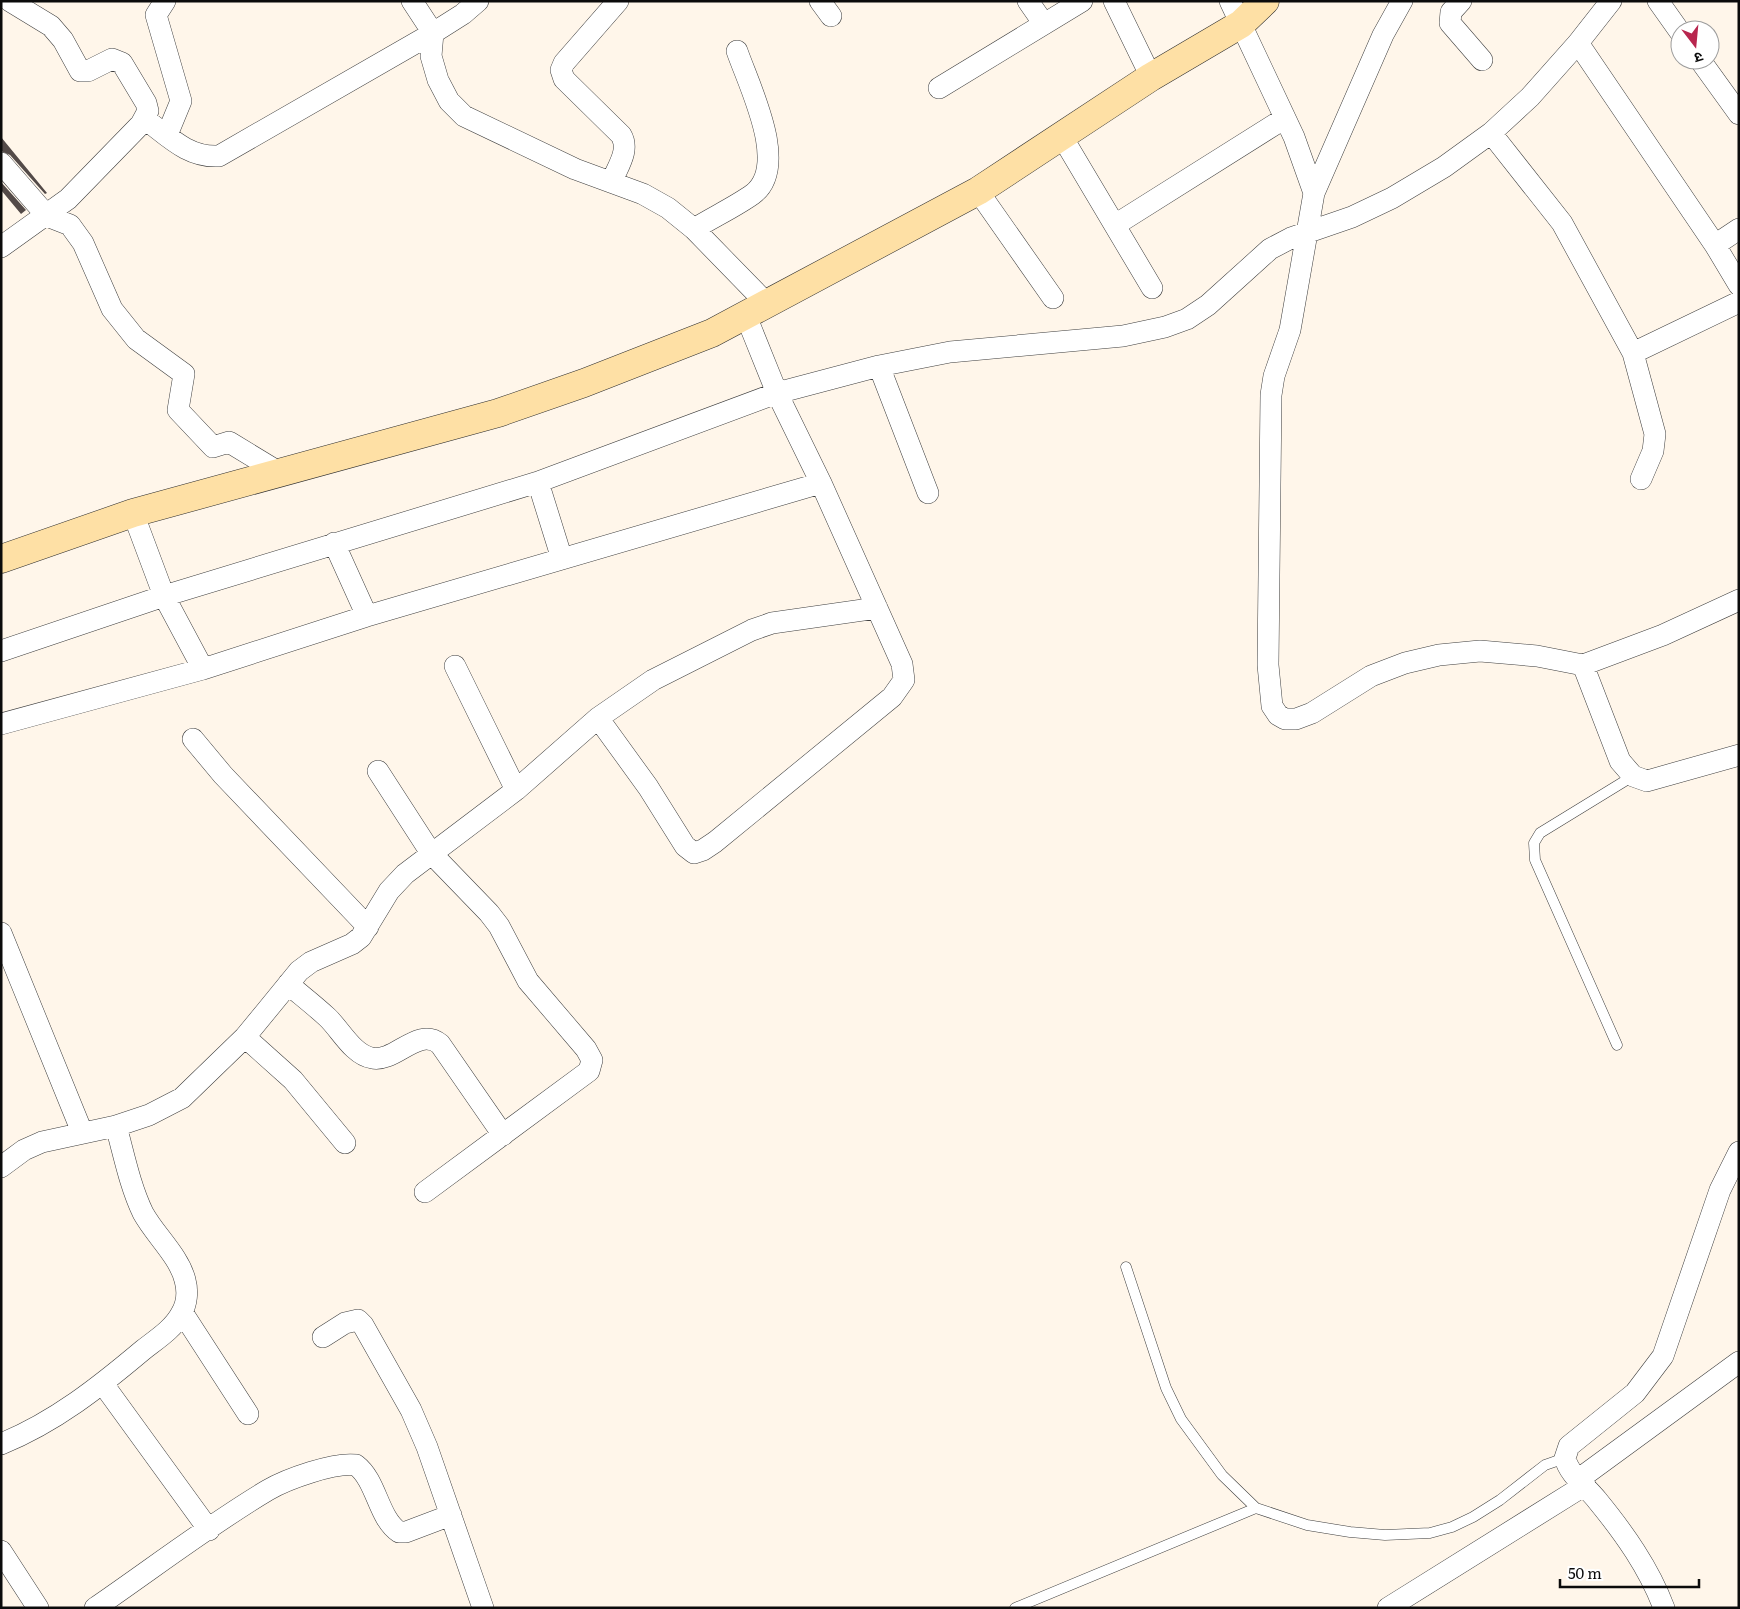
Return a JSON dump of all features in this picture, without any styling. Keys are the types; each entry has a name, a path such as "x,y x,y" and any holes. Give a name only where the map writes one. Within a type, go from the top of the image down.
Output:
{"street":[{"path":"1,247 47,216 68,199 145,119 148,111 146,103 122,63 112,59 88,72 80,71 63,40 51,26 10,1"},
{"path":"165,1 156,15 181,101 167,135"},
{"path":"412,1 433,33 431,56 438,80 449,101 464,116 560,162 643,194 694,229 757,310 758,348 765,368 821,483 902,664 904,680 892,697 703,850 694,853 685,846 648,786 598,718"},
{"path":"145,119 179,146 204,157 219,156 433,33 463,14 478,1"},
{"path":"612,181 625,150 625,141 621,134 564,79 561,70 564,63 618,1"},
{"path":"1028,1 1044,24"},
{"path":"939,88 1082,1"},
{"path":"1114,1 1151,77"},
{"path":"1,559 134,513 498,413 660,354 757,310 978,191 1151,77 1235,12 1265,1"},
{"path":"1402,1 1311,184 1307,233 1290,330 1274,376 1271,395 1268,666 1269,692 1278,715 1285,719 1296,719 1312,713 1371,676 1404,663 1439,655 1480,651 1514,653 1583,665 1663,635 1739,600"},
{"path":"1461,1 1451,12 1450,23 1482,60"},
{"path":"1,651 164,596 538,482 777,393 879,366 950,352 1123,336 1166,327 1187,319 1208,305 1270,249 1291,238 1352,217 1392,198 1444,167 1491,133 1530,97 1578,43 1611,1"},
{"path":"1658,1 1671,20"},
{"path":"1235,12 1294,137 1311,184"},
{"path":"1578,43 1715,245 1739,285"},
{"path":"694,229 754,194 767,176 769,164 767,140 737,51"},
{"path":"1707,70 1739,114"},
{"path":"1115,225 1285,118"},
{"path":"1491,133 1562,223 1633,353 1655,434 1653,452 1641,479"},
{"path":"1061,135 1152,288"},
{"path":"1,163 47,216 70,225 83,243 112,309 136,339 184,374 178,410 213,447 230,442 280,473"},
{"path":"978,191 1053,298"},
{"path":"1715,245 1739,229"},
{"path":"1633,353 1739,302"},
{"path":"879,366 928,493"},
{"path":"538,482 562,559"},
{"path":"1,724 203,669 367,616 821,483"},
{"path":"134,513 164,596 203,669"},
{"path":"334,544 367,616"},
{"path":"1,1167 24,1150 42,1142 116,1126 149,1115 182,1098 245,1037 288,984 311,962 352,944 368,927 390,891 405,874 516,790 598,718 653,680 752,630 772,623 877,608"},
{"path":"1583,665 1620,761 1633,776 1647,781 1739,755"},
{"path":"455,666 516,790"},
{"path":"193,739 223,775 368,927"},
{"path":"378,771 431,853 499,926 517,964 528,981 586,1049 592,1060 589,1072 425,1192"},
{"path":"1,933 82,1132"},
{"path":"288,984 329,1018 365,1056 379,1059 422,1040 434,1040 440,1044 503,1135"},
{"path":"245,1037 293,1080 345,1143"},
{"path":"1,1444 43,1424 104,1384 173,1325 182,1312 187,1295 185,1279 178,1264 142,1211 134,1191 116,1126"},
{"path":"1664,1608 1641,1560 1582,1482 1569,1469 1564,1458 1569,1446 1634,1393 1663,1356 1720,1190 1739,1152"},
{"path":"182,1312 248,1414"},
{"path":"323,1337 352,1320 358,1320 363,1325 411,1410 451,1515 483,1608"},
{"path":"1388,1608 1582,1482 1739,1362"},
{"path":"104,1384 209,1530"},
{"path":"95,1608 269,1490 311,1473 351,1464 362,1470 391,1524 399,1532 406,1532 451,1515"},
{"path":"1,1551 38,1608"}],"lane":[{"path":"1617,1045 1535,860 1534,842 1540,833 1633,776"},
{"path":"1126,1267 1166,1388 1181,1419 1222,1475 1256,1508 1307,1525 1350,1532 1385,1535 1430,1533 1452,1527 1473,1517 1500,1500 1526,1478 1546,1465 1564,1458"},
{"path":"1015,1608 1256,1508"}],"building":[{"path":"1,137 47,193 45,194 10,155 1,151"},
{"path":"1,182 26,210 21,214 1,190"}]}
